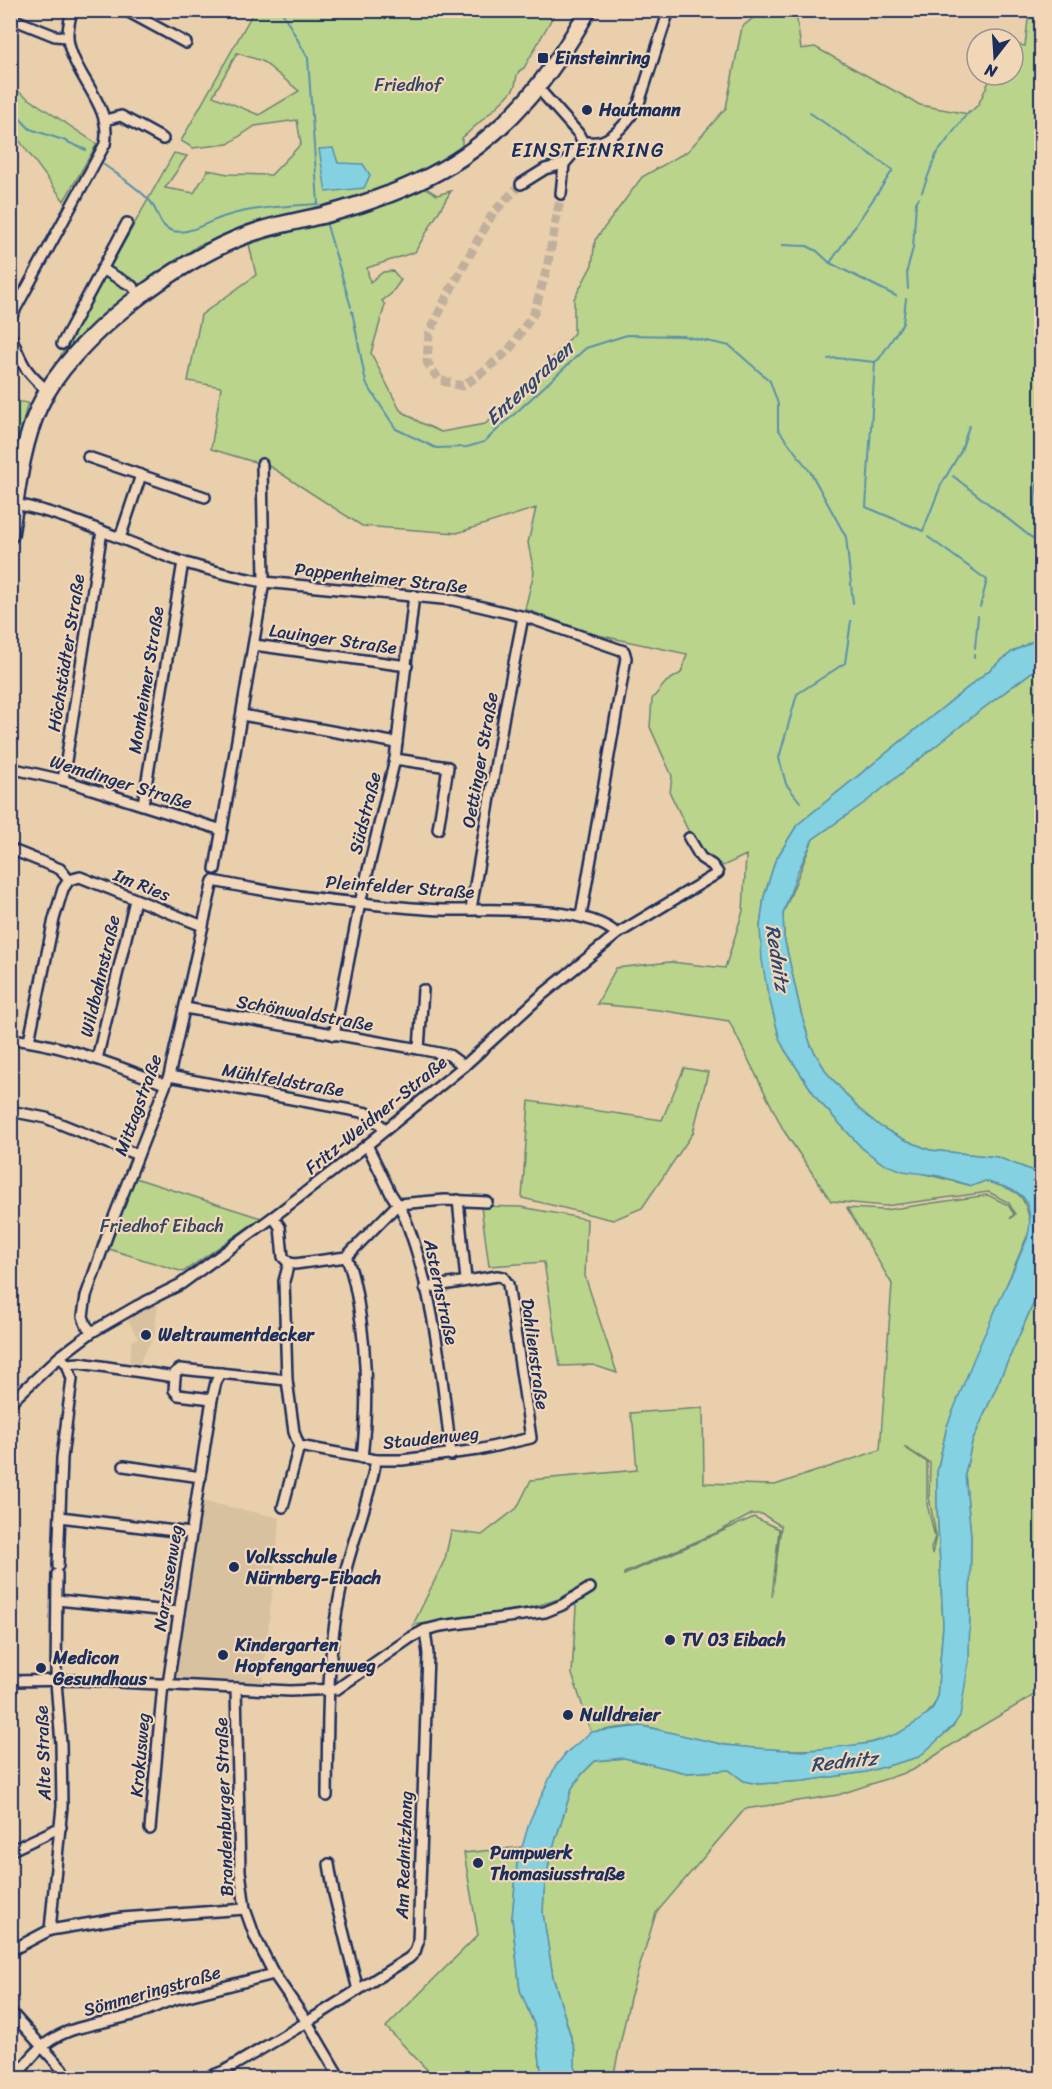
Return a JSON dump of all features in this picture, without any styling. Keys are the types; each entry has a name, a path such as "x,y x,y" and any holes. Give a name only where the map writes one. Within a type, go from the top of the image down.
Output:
{"main road":[{"path":"10,535 25,447 35,415 48,391 76,354 140,296 170,273 222,245 268,228 323,215 382,197 444,168 495,131 518,111 562,56 588,10"}],"street":[{"path":"10,319 105,144 107,133 105,120 71,50 68,37 72,10"},
{"path":"125,10 186,43"},
{"path":"521,184 545,169 564,164 583,142 602,141 618,130 632,114 639,103 669,10"},
{"path":"10,18 55,36 68,37"},
{"path":"538,88 578,132 583,142"},
{"path":"105,120 121,116 163,139"},
{"path":"561,194 564,164"},
{"path":"62,344 127,224"},
{"path":"102,269 132,285 140,296"},
{"path":"10,334 23,367 48,391"},
{"path":"87,457 205,497"},
{"path":"215,869 264,582 262,464"},
{"path":"120,538 141,475"},
{"name":"Pappenheimer Straße","path":"15,504 102,531 183,562 264,582 453,600 523,616 624,651 626,658 581,916"},
{"name":"Höchstädter Straße","path":"63,780 102,531"},
{"name":"Monheimer Straße","path":"143,804 183,562"},
{"name":"Südstraße","path":"334,1035 360,903 398,743 414,595"},
{"name":"Oettinger Straße","path":"471,909 523,616"},
{"name":"Lauinger Straße","path":"254,645 407,666"},
{"path":"242,715 398,743"},
{"path":"395,759 448,767 438,829"},
{"name":"Wemdinger Straße","path":"10,768 63,780 222,830"},
{"name":"Fritz-Weidner-Straße","path":"10,1403 63,1361 92,1332 181,1284 367,1145 464,1066 542,995 617,934 718,873 712,865 701,858 689,838"},
{"name":"Im Ries","path":"10,849 60,869 69,880 80,877 203,926"},
{"path":"29,1041 54,920 63,888 69,880"},
{"name":"Pleinfelder Straße","path":"213,881 286,896 443,910 509,909 581,916 609,927 617,934"},
{"name":"Mittagstraße","path":"92,1332 83,1316 86,1296 167,1080 213,881"},
{"name":"Wildbahnstraße","path":"97,1059 135,900"},
{"path":"419,1049 423,990"},
{"name":"Schönwaldstraße","path":"185,1008 419,1049 449,1056 464,1066"},
{"name":"Mühlfeldstraße","path":"10,1039 29,1041 167,1080 367,1113 385,1129"},
{"path":"10,1111 46,1118 138,1155"},
{"name":"Asternstraße","path":"367,1145 413,1237 442,1376 451,1455"},
{"path":"458,1200 466,1280"},
{"path":"273,1217 280,1227 283,1257 289,1263 296,1264 346,1257 398,1203 458,1200 488,1202"},
{"path":"346,1257 354,1280 365,1360 367,1404 362,1458"},
{"path":"283,1507 299,1446 294,1432 287,1380 284,1281 289,1263"},
{"name":"Dahlienstraße","path":"425,1288 497,1276 503,1277 508,1284 531,1438"},
{"path":"63,1361 175,1377"},
{"name":"Alte Straße","path":"50,1930 61,1827 61,1744 56,1682 57,1600 62,1458 72,1379 63,1361"},
{"path":"213,1400 175,1393 175,1373 180,1369 287,1380"},
{"name":"Narzissenweg","path":"165,1684 179,1612 216,1382 221,1373"},
{"name":"Staudenweg","path":"299,1446 376,1460 410,1460 451,1455 531,1438"},
{"path":"327,1796 328,1690 334,1623 354,1536 371,1484 376,1460"},
{"path":"124,1466 201,1477"},
{"path":"60,1517 191,1533"},
{"path":"10,1681 80,1680 236,1688 337,1689 400,1644 425,1630 545,1611 562,1605 590,1588"},
{"path":"57,1600 179,1612"},
{"name":"Am Rednitzhang","path":"206,2079 226,2075 412,1955 417,1942 428,1654 425,1630"},
{"name":"Krokusweg","path":"150,1829 165,1684"},
{"name":"Brandenburger Straße","path":"236,1688 240,1871 245,1909 255,1937 274,1974 307,2022 340,2079"},
{"path":"10,1851 61,1827"},
{"path":"328,1864 358,1990"},
{"path":"10,1951 50,1930 114,1919 245,1909"},
{"name":"Sömmeringstraße","path":"41,2046 58,2035 141,2013 161,2003 274,1974"},
{"path":"10,2011 70,2079"},
{"path":"16,2079 41,2046"}],"shaded area":[{"name":"Weltraumentdecker","path":"158,1305 154,1336 141,1359 140,1367 129,1366 132,1341 138,1338 127,1319 147,1306"},
{"name":"Volksschule Nürnberg-Eibach","path":"202,1501 280,1518 262,1687 174,1679 186,1616"}],"green space":[{"name":"Friedhof","path":"254,11 556,11 524,68 517,74 511,92 462,138 462,149 414,181 437,195 451,191 415,252 367,268 370,282 383,272 393,271 401,280 391,294 382,301 385,305 371,353 400,410 441,432 485,424 517,399 574,333 574,299 592,265 595,240 642,177 688,151 726,108 742,27 762,11 817,11 796,13 801,49 815,47 920,105 968,114 978,105 986,87 1025,87 1025,46 1029,11 1041,11 1041,637 1012,652 797,825 775,861 764,897 760,927 767,989 780,1040 818,1100 862,1148 882,1163 972,1186 985,1181 1013,1191 1026,1205 1031,1227 947,1426 937,1472 943,1625 937,1699 922,1719 900,1733 842,1748 778,1750 726,1745 644,1726 591,1732 572,1674 576,1607 571,1594 534,1607 514,1611 413,1625 445,1559 451,1531 482,1535 517,1508 531,1480 637,1470 630,1413 703,1408 704,1483 775,1485 880,1450 892,1284 847,1208 885,1210 988,1195 1008,1205 1014,1214 1010,1219 1015,1214 1009,1203 989,1192 885,1206 831,1201 784,1131 729,1021 659,1010 597,1004 616,968 670,962 725,968 743,911 746,855 723,866 697,849 670,793 672,776 650,727 652,699 666,682 681,673 687,654 593,634 525,609 534,572 528,543 536,508 457,533 362,526 271,467 211,449 221,387 188,381 201,315 256,275 249,244 307,227 305,214 199,245 139,287 97,323 55,366 174,153 187,156 165,188 194,193 208,170 228,174 271,175 301,144 297,120 255,126 228,144 193,148 181,141","holes":["237,53 262,61 299,91 259,115 213,96","904,1447 930,1463 929,1497 936,1536 932,1554 931,1548 935,1537 927,1504 927,1462","752,1514 762,1514 781,1526 772,1597 779,1529 754,1517 624,1575 624,1573 716,1533"]},
{"path":"10,86 97,144 64,201 19,140 11,119"},
{"path":"10,400 28,403 14,459 11,456"},
{"path":"1041,665 1041,1174 997,1157 930,1150 881,1127 859,1109 827,1073 811,1046 784,937 783,914 813,839 867,801"},
{"path":"684,1068 708,1072 693,1133 642,1208 613,1220 522,1198 529,1101 662,1120"},
{"name":"Friedhof Eibach","path":"135,1178 261,1218 183,1272 109,1249"},
{"path":"481,1206 521,1207 587,1219 585,1276 617,1373 593,1365 560,1366 544,1262 489,1266"},
{"path":"1041,1286 1041,1691 913,1770 838,1795 745,1809 656,1913 630,1998 613,2078 575,2078 575,2050 553,1977 543,1914 550,1857 572,1788 595,1761 625,1758 687,1773 729,1770 744,1781 758,1784 804,1781 866,1772 918,1757 953,1726 969,1661 971,1536 965,1474 972,1442"},
{"path":"522,1847 517,1864 512,1919 520,1990 536,2029 542,2078 435,2078 386,2027 478,1935 464,1853"}],"water":[{"path":"333,148 338,163 363,164 370,175 364,188 326,192 319,149"},
{"name":"Rednitz","path":"1041,637 1041,665 867,801 813,839 797,873 783,914 784,937 811,1046 827,1073 859,1109 881,1127 930,1150 997,1157 1041,1174 1041,1286 972,1442 965,1474 971,1536 969,1661 960,1716 953,1726 919,1757 866,1772 804,1781 758,1784 744,1781 729,1770 687,1773 624,1758 595,1761 572,1788 550,1857 544,1892 543,1913 553,1977 575,2051 575,2078 542,2078 536,2029 520,1990 512,1918 517,1864 530,1820 555,1767 566,1753 591,1732 642,1726 725,1745 755,1748 803,1751 871,1743 899,1733 917,1722 932,1710 937,1699 943,1625 937,1472 947,1426 974,1358 1027,1239 1030,1221 1028,1208 1023,1197 1007,1188 985,1181 972,1186 939,1176 903,1171 882,1163 862,1148 818,1100 780,1040 767,989 760,927 764,897 775,861 797,825 1012,652"}],"waterway":[{"name":"Entengraben","path":"103,164 145,196 153,205 163,225 176,232 190,230 246,211 318,204 308,58 281,10"},
{"name":"Entengraben","path":"10,108 30,129 86,150"},
{"path":"922,192 936,155 969,111"},
{"path":"810,113 893,170 830,263"},
{"path":"908,289 907,270 913,248 916,202 919,198"},
{"name":"Entengraben","path":"326,222 351,307"},
{"path":"782,245 807,246 817,251 830,263 896,296"},
{"path":"906,299 903,323 875,362 866,507 923,531 941,485 961,451 969,426"},
{"name":"Entengraben","path":"352,311 366,383 396,429 436,448 467,447 484,442 586,348 627,335 683,336 730,346 770,381 778,404 778,429 811,473 846,537 853,603"},
{"path":"828,359 875,362"},
{"path":"953,476 1036,541 1041,540 1035,496 1042,470"},
{"path":"928,537 987,580 980,607"},
{"path":"975,648 978,616"},
{"name":"Entengraben","path":"800,802 786,784 779,758 797,694 845,663 851,621"}],"tunnel":[{"path":"521,184 493,213 448,294 429,334 427,362 439,380 462,386 479,375 509,350 534,313 547,268 561,194"}],"place":[{"name":"Einsteinring","path":"543,58"},
{"name":"Hautmann","path":"587,110"},
{"name":"Weltraumentdecker","path":"146,1335"},
{"name":"Volksschule Nürnberg-Eibach","path":"234,1567"},
{"name":"TV 03 Eibach","path":"670,1640"},
{"name":"Kindergarten Hopfengartenweg","path":"223,1655"},
{"name":"Medicon Gesundhaus","path":"41,1668"},
{"name":"Nulldreier","path":"568,1715"},
{"name":"Pumpwerk Thomasiusstraße","path":"478,1863"}],"district":[{"name":"EINSTEINRING","path":"588,150"}]}
